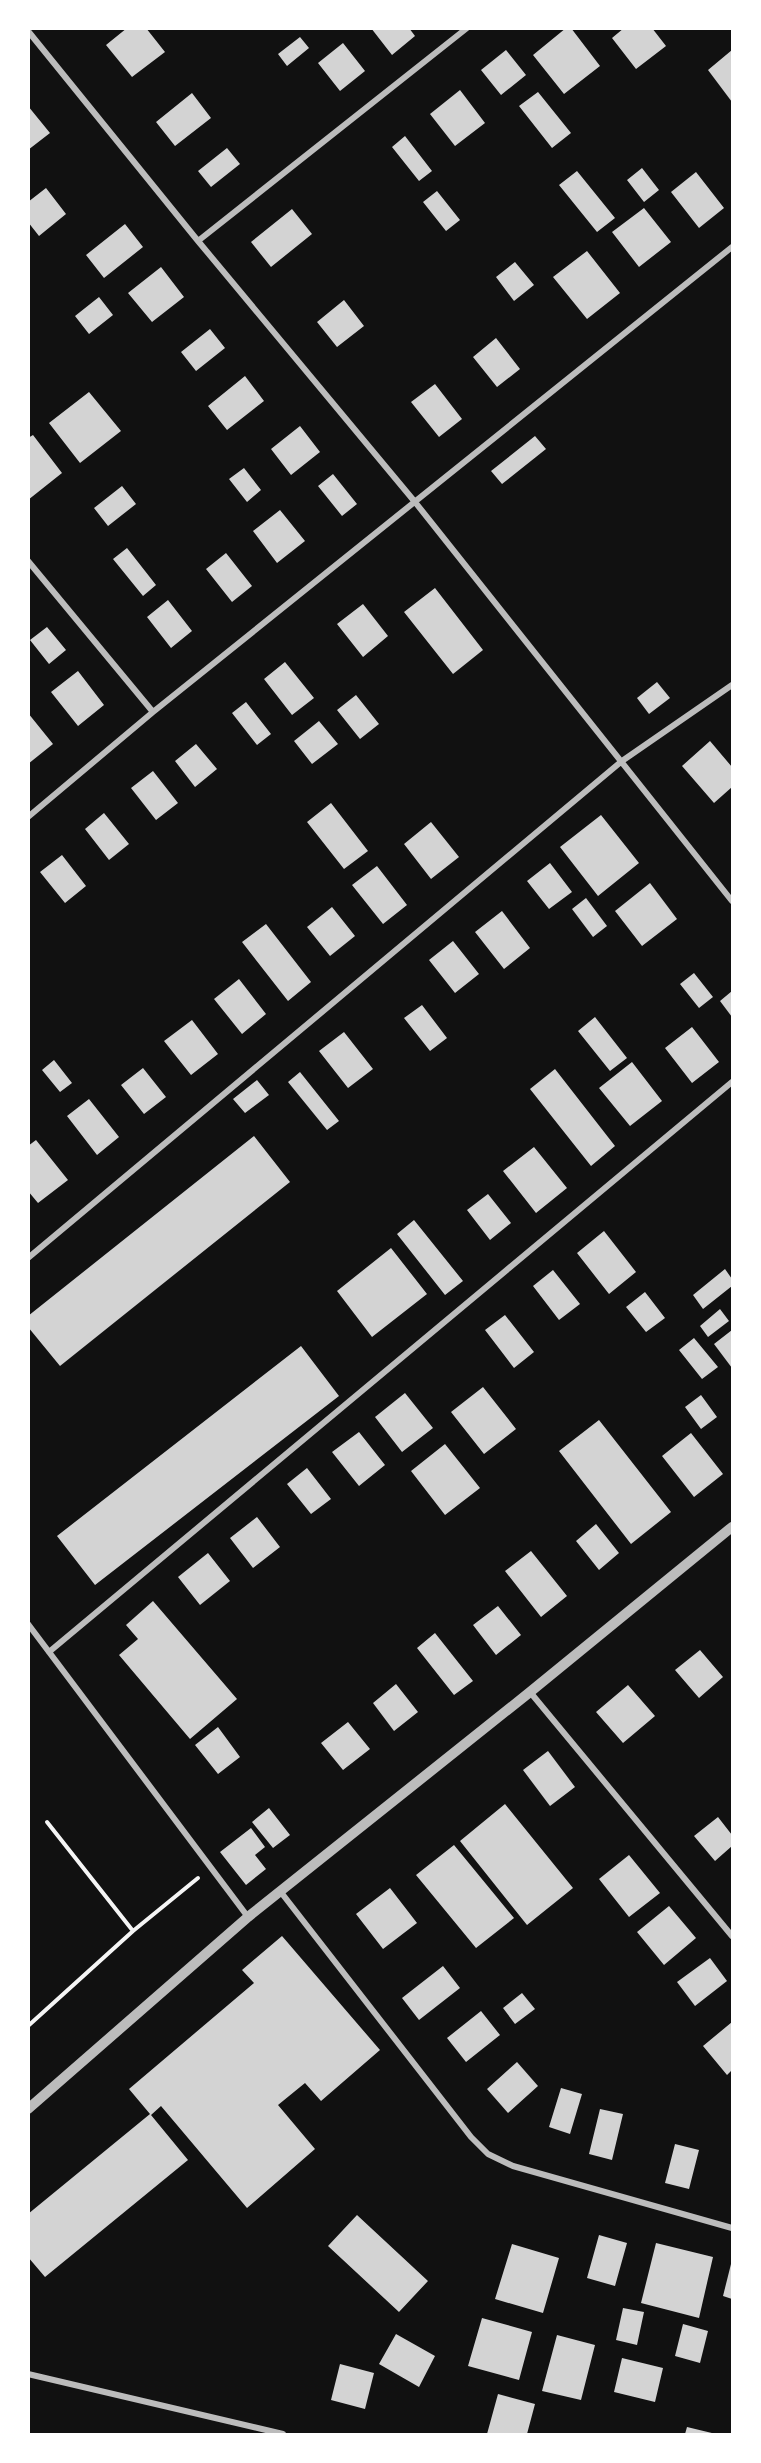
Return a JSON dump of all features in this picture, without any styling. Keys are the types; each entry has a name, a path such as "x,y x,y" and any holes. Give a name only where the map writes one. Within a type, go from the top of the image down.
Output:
{"street":[{"path":"198,241 467,28"},
{"path":"28,31 198,241 415,502 732,901"},
{"path":"28,817 153,712 732,247"},
{"path":"28,561 153,712"},
{"path":"28,1258 622,761 732,685"},
{"path":"50,1652 732,1082"},
{"path":"28,2109 248,1917 732,1527"},
{"path":"28,1624 248,1917"},
{"path":"530,1692 732,1936"},
{"path":"280,1891 471,2137 488,2154 513,2166 732,2228"},
{"path":"28,2374 283,2434"}],"path":[{"path":"47,1822 133,1931"},
{"path":"28,2026 133,1931 210,1869"}],"building":[{"path":"127,28 146,28 165,52 132,77 106,45"},
{"path":"371,28 409,28 415,36 392,55"},
{"path":"566,28 571,28 600,66 564,94 533,55"},
{"path":"624,28 652,28 666,46 636,69 612,38"},
{"path":"300,37 309,48 287,66 278,54"},
{"path":"343,43 365,71 340,91 318,63"},
{"path":"506,50 526,75 501,95 481,70"},
{"path":"732,50 732,102 708,70"},
{"path":"460,90 485,123 455,146 430,114"},
{"path":"538,92 571,133 552,148 519,106"},
{"path":"192,93 211,118 175,146 156,122"},
{"path":"28,106 50,133 28,150"},
{"path":"405,136 432,171 419,181 392,147"},
{"path":"227,148 240,164 211,187 198,171"},
{"path":"642,168 659,190 644,202 627,180"},
{"path":"577,171 615,218 597,232 559,185"},
{"path":"696,172 724,208 699,228 671,192"},
{"path":"46,188 66,214 39,236 28,222 28,202"},
{"path":"437,191 460,220 446,231 423,202"},
{"path":"644,208 671,242 639,267 612,232"},
{"path":"292,209 312,234 271,267 251,242"},
{"path":"125,224 143,247 104,278 86,255"},
{"path":"587,251 620,293 587,319 553,277"},
{"path":"515,262 534,285 514,301 496,277"},
{"path":"161,267 184,297 152,322 128,293"},
{"path":"99,297 113,315 89,334 75,316"},
{"path":"344,300 364,326 337,347 317,322"},
{"path":"210,329 225,348 196,371 181,352"},
{"path":"496,338 520,369 497,387 473,357"},
{"path":"245,376 264,401 227,430 208,406"},
{"path":"435,384 462,419 439,437 411,402"},
{"path":"89,392 121,431 80,463 49,423"},
{"path":"300,426 320,452 291,475 271,449"},
{"path":"33,435 62,473 28,500 28,438"},
{"path":"535,436 546,449 502,484 491,471"},
{"path":"244,468 261,490 247,502 229,479"},
{"path":"333,474 357,504 342,516 318,486"},
{"path":"122,486 136,504 108,526 94,508"},
{"path":"280,510 305,541 277,563 253,531"},
{"path":"127,548 156,585 143,596 113,559"},
{"path":"226,553 252,586 232,602 206,569"},
{"path":"435,588 483,650 453,674 404,612"},
{"path":"168,600 192,631 171,648 147,617"},
{"path":"363,604 388,636 363,657 337,624"},
{"path":"47,627 66,650 49,664 30,640"},
{"path":"285,662 314,698 292,715 264,679"},
{"path":"78,671 104,705 78,726 51,692"},
{"path":"657,682 670,698 649,714 637,698"},
{"path":"356,695 379,724 360,739 337,710"},
{"path":"246,702 271,734 257,745 232,713"},
{"path":"28,713 53,744 28,764"},
{"path":"319,721 338,744 312,764 294,741"},
{"path":"710,741 732,767 732,787 714,803 682,766"},
{"path":"196,744 217,769 195,787 175,761"},
{"path":"153,771 178,803 156,820 131,788"},
{"path":"331,803 368,851 344,869 307,822"},
{"path":"104,813 129,844 109,860 85,829"},
{"path":"601,815 639,863 598,896 560,847"},
{"path":"431,822 459,857 431,879 404,844"},
{"path":"62,855 86,886 65,903 40,872"},
{"path":"550,863 572,892 549,909 527,881"},
{"path":"377,866 407,905 383,924 352,885"},
{"path":"650,883 677,919 642,946 615,911"},
{"path":"586,898 607,926 593,937 572,909"},
{"path":"332,907 355,936 330,956 307,927"},
{"path":"502,911 530,948 504,969 475,932"},
{"path":"266,924 311,982 288,1001 242,942"},
{"path":"453,941 479,974 455,993 429,960"},
{"path":"694,973 713,997 699,1008 680,984"},
{"path":"239,979 266,1014 242,1034 214,999"},
{"path":"732,991 732,1017 720,1001"},
{"path":"422,1005 447,1038 430,1051 404,1018"},
{"path":"595,1017 627,1058 610,1071 578,1031"},
{"path":"192,1020 218,1054 191,1075 164,1041"},
{"path":"692,1027 719,1062 692,1083 665,1048"},
{"path":"344,1032 373,1069 348,1088 319,1051"},
{"path":"54,1060 72,1083 60,1092 42,1070"},
{"path":"632,1062 662,1101 630,1126 599,1088"},
{"path":"143,1068 166,1097 144,1114 121,1085"},
{"path":"555,1069 615,1146 591,1166 530,1089"},
{"path":"300,1072 339,1121 327,1130 288,1082"},
{"path":"257,1080 269,1095 245,1113 233,1099"},
{"path":"89,1099 119,1137 97,1155 67,1116"},
{"path":"254,1136 290,1182 60,1366 28,1327 28,1316"},
{"path":"36,1140 68,1180 38,1203 28,1191 28,1146"},
{"path":"534,1147 567,1188 536,1213 503,1171"},
{"path":"488,1194 511,1223 490,1240 467,1210"},
{"path":"414,1220 463,1281 445,1295 397,1234"},
{"path":"604,1231 636,1272 609,1294 577,1253"},
{"path":"391,1248 427,1294 372,1337 337,1291"},
{"path":"725,1269 732,1279 732,1286 703,1309 693,1295"},
{"path":"553,1270 580,1304 559,1320 533,1286"},
{"path":"645,1292 665,1318 646,1332 626,1307"},
{"path":"720,1309 729,1321 708,1337 700,1326"},
{"path":"505,1315 534,1352 514,1368 485,1330"},
{"path":"732,1330 732,1368 714,1344"},
{"path":"694,1338 718,1367 702,1379 679,1350"},
{"path":"301,1346 339,1396 95,1585 57,1536"},
{"path":"483,1387 516,1429 484,1454 451,1412"},
{"path":"405,1393 433,1428 402,1452 375,1417"},
{"path":"701,1395 717,1417 701,1429 685,1407"},
{"path":"599,1420 671,1512 631,1544 559,1451"},
{"path":"359,1432 385,1465 359,1486 332,1452"},
{"path":"691,1433 723,1474 694,1497 662,1456"},
{"path":"445,1444 480,1488 445,1515 411,1471"},
{"path":"307,1468 331,1499 311,1514 287,1484"},
{"path":"257,1517 280,1547 253,1568 230,1538"},
{"path":"596,1524 619,1553 599,1570 576,1541"},
{"path":"531,1551 567,1596 541,1617 505,1571"},
{"path":"208,1553 230,1581 200,1605 178,1577"},
{"path":"153,1601 237,1699 190,1739 119,1655 138,1639 126,1625"},
{"path":"498,1606 521,1635 496,1655 473,1625"},
{"path":"435,1633 473,1681 454,1695 417,1648"},
{"path":"700,1650 723,1677 699,1698 675,1670"},
{"path":"396,1684 418,1712 394,1731 373,1703"},
{"path":"628,1685 655,1716 623,1743 596,1712"},
{"path":"348,1722 370,1749 343,1770 321,1743"},
{"path":"218,1727 240,1757 218,1774 195,1745"},
{"path":"548,1751 575,1787 550,1806 523,1770"},
{"path":"505,1804 573,1888 527,1925 460,1841"},
{"path":"269,1808 290,1835 273,1848 252,1822"},
{"path":"718,1817 732,1835 732,1846 715,1861 694,1836"},
{"path":"251,1828 265,1847 255,1855 266,1869 246,1885 220,1852"},
{"path":"454,1845 514,1918 476,1948 416,1875"},
{"path":"629,1855 660,1893 629,1917 599,1879"},
{"path":"390,1888 417,1923 383,1949 356,1914"},
{"path":"669,1906 696,1938 664,1965 637,1932"},
{"path":"282,1936 380,2050 321,2101 305,2083 278,2105 315,2149 247,2208 161,2106 151,2115 188,2160 45,2277 28,2257 28,2214 150,2114 129,2089 254,1983 242,1970"},
{"path":"710,1958 727,1981 695,2006 677,1982"},
{"path":"443,1966 460,1988 419,2020 402,1998"},
{"path":"522,1993 535,2009 515,2024 503,2008"},
{"path":"481,2011 500,2035 466,2062 447,2038"},
{"path":"732,2022 732,2070 727,2075 703,2046"},
{"path":"517,2062 538,2086 508,2113 487,2089"},
{"path":"561,2088 582,2094 570,2134 549,2127"},
{"path":"600,2109 623,2114 612,2160 589,2154"},
{"path":"675,2144 699,2150 689,2189 665,2183"},
{"path":"357,2215 428,2281 399,2312 328,2246"},
{"path":"599,2235 627,2243 615,2286 587,2278"},
{"path":"656,2243 713,2257 699,2318 641,2303"},
{"path":"512,2244 559,2258 543,2313 495,2299"},
{"path":"732,2260 732,2299 723,2296"},
{"path":"623,2308 644,2312 637,2345 616,2340"},
{"path":"482,2318 532,2332 519,2380 468,2366"},
{"path":"683,2324 708,2331 700,2363 675,2356"},
{"path":"396,2334 435,2356 419,2387 379,2364"},
{"path":"557,2335 595,2345 581,2400 542,2391"},
{"path":"622,2358 663,2368 655,2402 614,2392"},
{"path":"340,2364 374,2373 365,2409 331,2400"},
{"path":"498,2394 535,2404 527,2434 487,2434"},
{"path":"687,2427 716,2434 685,2434"}]}
